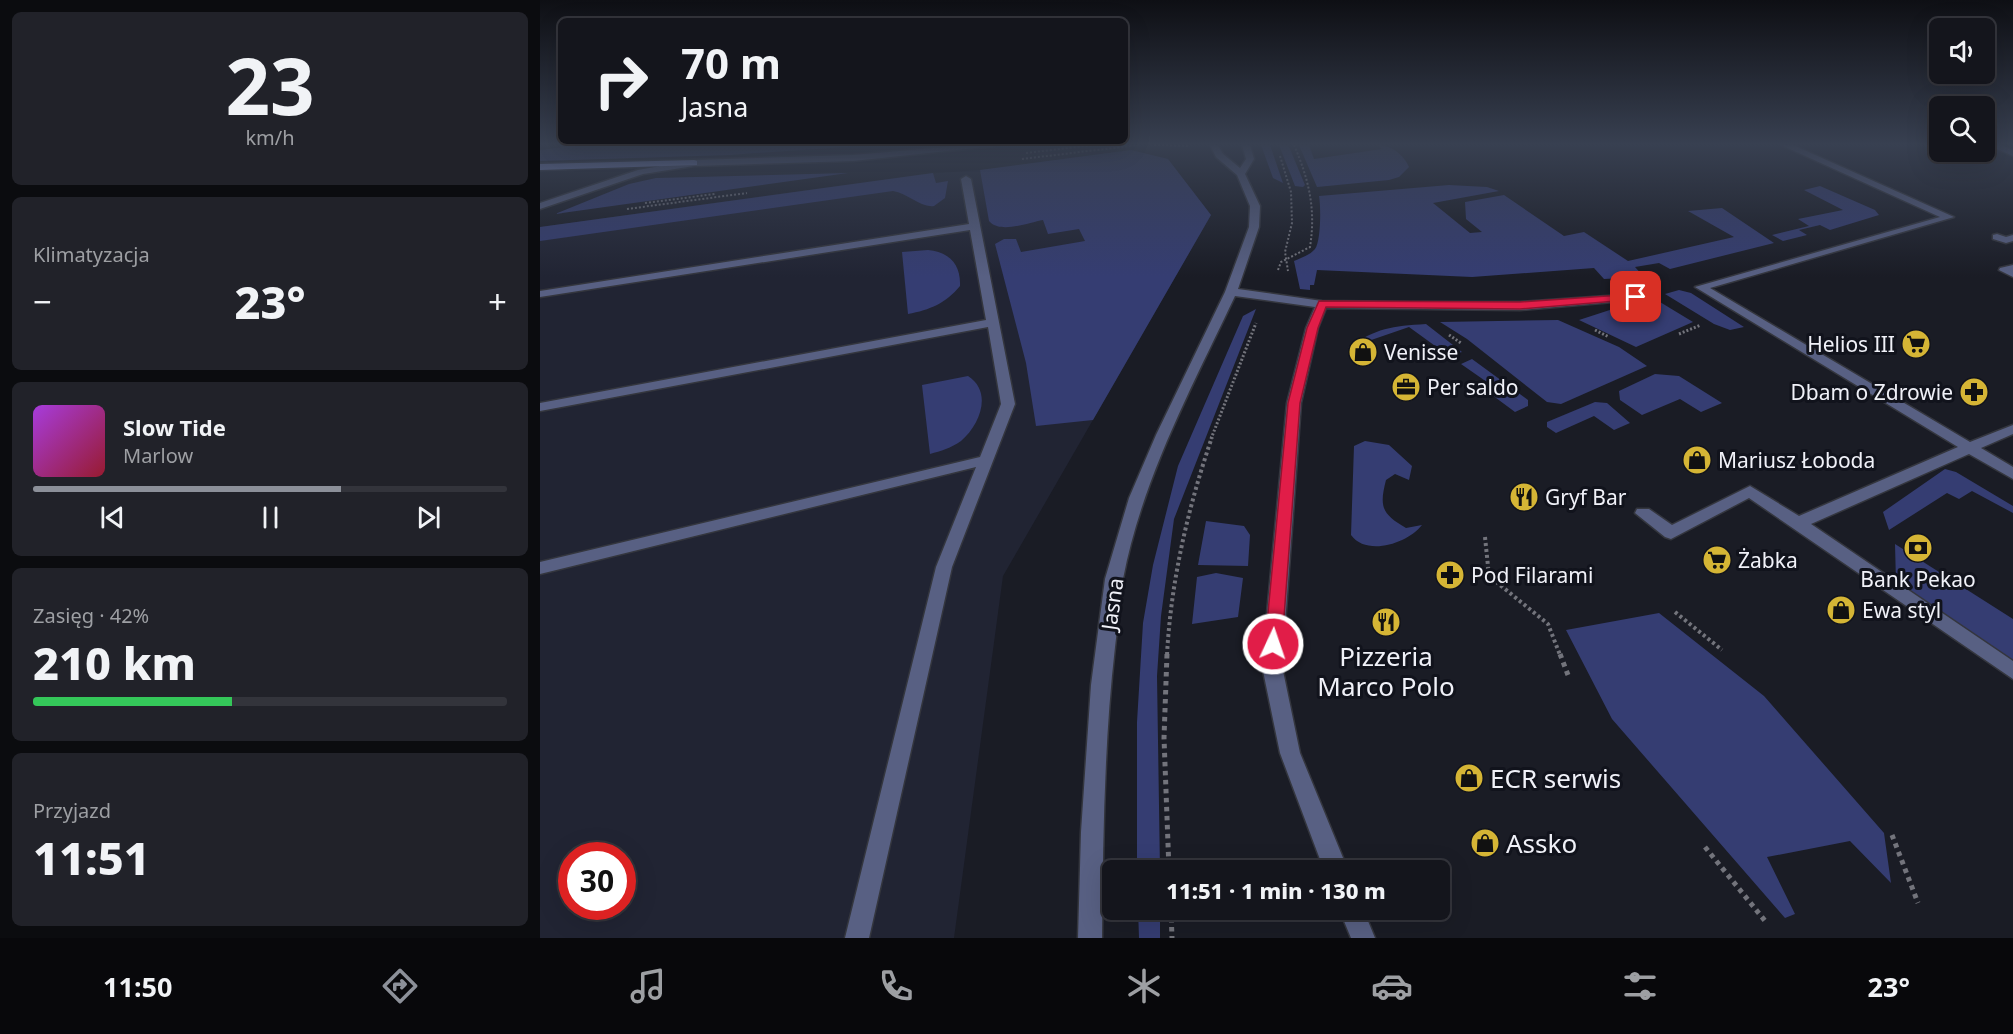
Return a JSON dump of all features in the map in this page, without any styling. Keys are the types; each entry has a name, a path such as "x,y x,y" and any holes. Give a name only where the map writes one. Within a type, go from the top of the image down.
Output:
{"street":[{"path":"540,206 591,189"},
{"path":"857,938 944,567 1008,405 968,189"},
{"name":"Jasna","path":"1090,938 1092,832 1101,685 1114,579 1137,498 1244,260 1256,213 1247,189"},
{"path":"1885,189 1949,217 1701,287 2013,474"},
{"path":"540,294 975,226"},
{"path":"1997,237 2006,240 2013,238"},
{"path":"2013,268 2004,270 2013,274"},
{"path":"1231,292 1322,304 1520,306 1636,297"},
{"path":"1322,304 1312,328 1294,403 1272,666 1290,753 1332,860"},
{"path":"540,407 993,321"},
{"path":"1798,523 2013,429"},
{"path":"540,568 986,460"},
{"path":"1643,513 1671,533 1750,491 2013,671"},
{"path":"1356,920 1363,938"}],"path":[{"path":"1288,259 1285,252 1292,223 1290,189"},
{"path":"1169,860 1165,707 1170,607 1186,517 1223,409 1281,262 1310,248 1315,224 1312,189"},
{"path":"1679,334 1701,325"},
{"path":"1485,537 1489,576 1548,624 1568,675"},
{"path":"1675,612 1722,650"},
{"path":"1892,836 1918,903"},
{"path":"1705,847 1766,922"},
{"path":"1171,920 1172,938"}],"shaded area":[{"path":"617,189 735,189 555,214"},
{"path":"817,189 1191,189 1211,215 1003,576 954,938 540,938 540,227"},
{"path":"818,189 947,189 945,198 934,206 924,205 893,191 540,241 540,227"},
{"path":"983,189 1191,189 1211,215 1093,420 1036,426 1026,363 995,244 1004,239 1016,239 1021,252 1085,241 1079,229 1048,234 1043,220 1007,227 994,225 989,221"},
{"path":"1404,189 1492,189 1499,191 1433,203 1470,233 1482,232 1466,219 1465,202 1504,195 1564,236 1584,232 1628,261 1734,237 1688,211 1722,208 1774,243 1670,269 1659,263 1635,267 1644,277 1604,279 1594,268 1472,277 1317,270 1314,285 1310,285 1310,290 1300,289 1294,261 1311,253 1317,245 1320,223 1319,196"},
{"path":"1826,189 1875,210 1879,215 1830,230 1820,225 1799,230 1807,235 1783,241 1772,235 1809,226 1798,219 1843,210 1804,190"},
{"path":"928,250 942,253 952,260 958,271 960,286 937,305 908,314 902,252"},
{"path":"1679,290 1691,293 1744,327 1730,330 1714,324 1665,294"},
{"path":"1647,299 1655,299 1693,322 1636,347 1579,320 1616,308 1647,303"},
{"path":"1256,309 1174,519 1161,616 1157,676 1160,860 1137,860 1137,722 1143,623 1153,565 1178,466 1243,316"},
{"path":"1558,320 1619,347 1647,366 1561,404 1547,402 1467,339 1440,322"},
{"path":"1426,324 1462,352 1449,356 1409,327 1348,348 1367,336 1385,329"},
{"path":"1472,359 1528,400 1528,406 1515,412 1488,392 1494,387 1461,364"},
{"path":"1655,374 1679,376 1722,403 1701,412 1680,399 1642,415 1620,400 1619,391"},
{"path":"968,376 976,383 982,399 978,418 961,441 930,454 922,385"},
{"path":"1595,402 1607,403 1630,423 1614,430 1594,416 1556,433 1547,427 1547,422"},
{"path":"1365,441 1389,445 1412,466 1409,480 1395,474 1386,480 1383,497 1384,509 1387,514 1406,528 1422,525 1416,532 1387,545 1367,545 1358,542 1351,535 1354,446"},
{"path":"1945,469 1956,472 2013,506 2013,513 1972,491 1959,499 1947,493 1889,530 1883,512"},
{"path":"1206,521 1244,526 1250,535 1248,566 1198,565"},
{"path":"1895,544 2013,619 2013,662 1896,583"},
{"path":"1216,573 1243,578 1238,617 1192,624 1197,577"},
{"path":"1659,613 1764,696 1884,833 1891,883 1850,841 1767,857 1795,914 1785,918 1612,719 1566,630"},
{"path":"1138,920 1160,920 1160,938 1139,938"}],"place":[{"name":"Helios III","path":"1916,344"},
{"name":"Venisse","path":"1363,352"},
{"name":"Per saldo","path":"1406,387"},
{"name":"Dbam o Zdrowie","path":"1974,392"},
{"name":"Mariusz Łoboda","path":"1697,460"},
{"name":"Gryf Bar","path":"1524,497"},
{"name":"Bank Pekao","path":"1918,548"},
{"name":"Żabka","path":"1717,560"},
{"name":"Pod Filarami","path":"1450,575"},
{"name":"Ewa styl","path":"1841,610"},
{"name":"Pizzeria Marco Polo","path":"1386,622"},
{"name":"ECR serwis","path":"1469,778"},
{"name":"Assko","path":"1485,843"}],"route":[{"path":"1273,644 1275,600 1294,403 1312,328 1322,304 1520,306 1636,297"}]}
